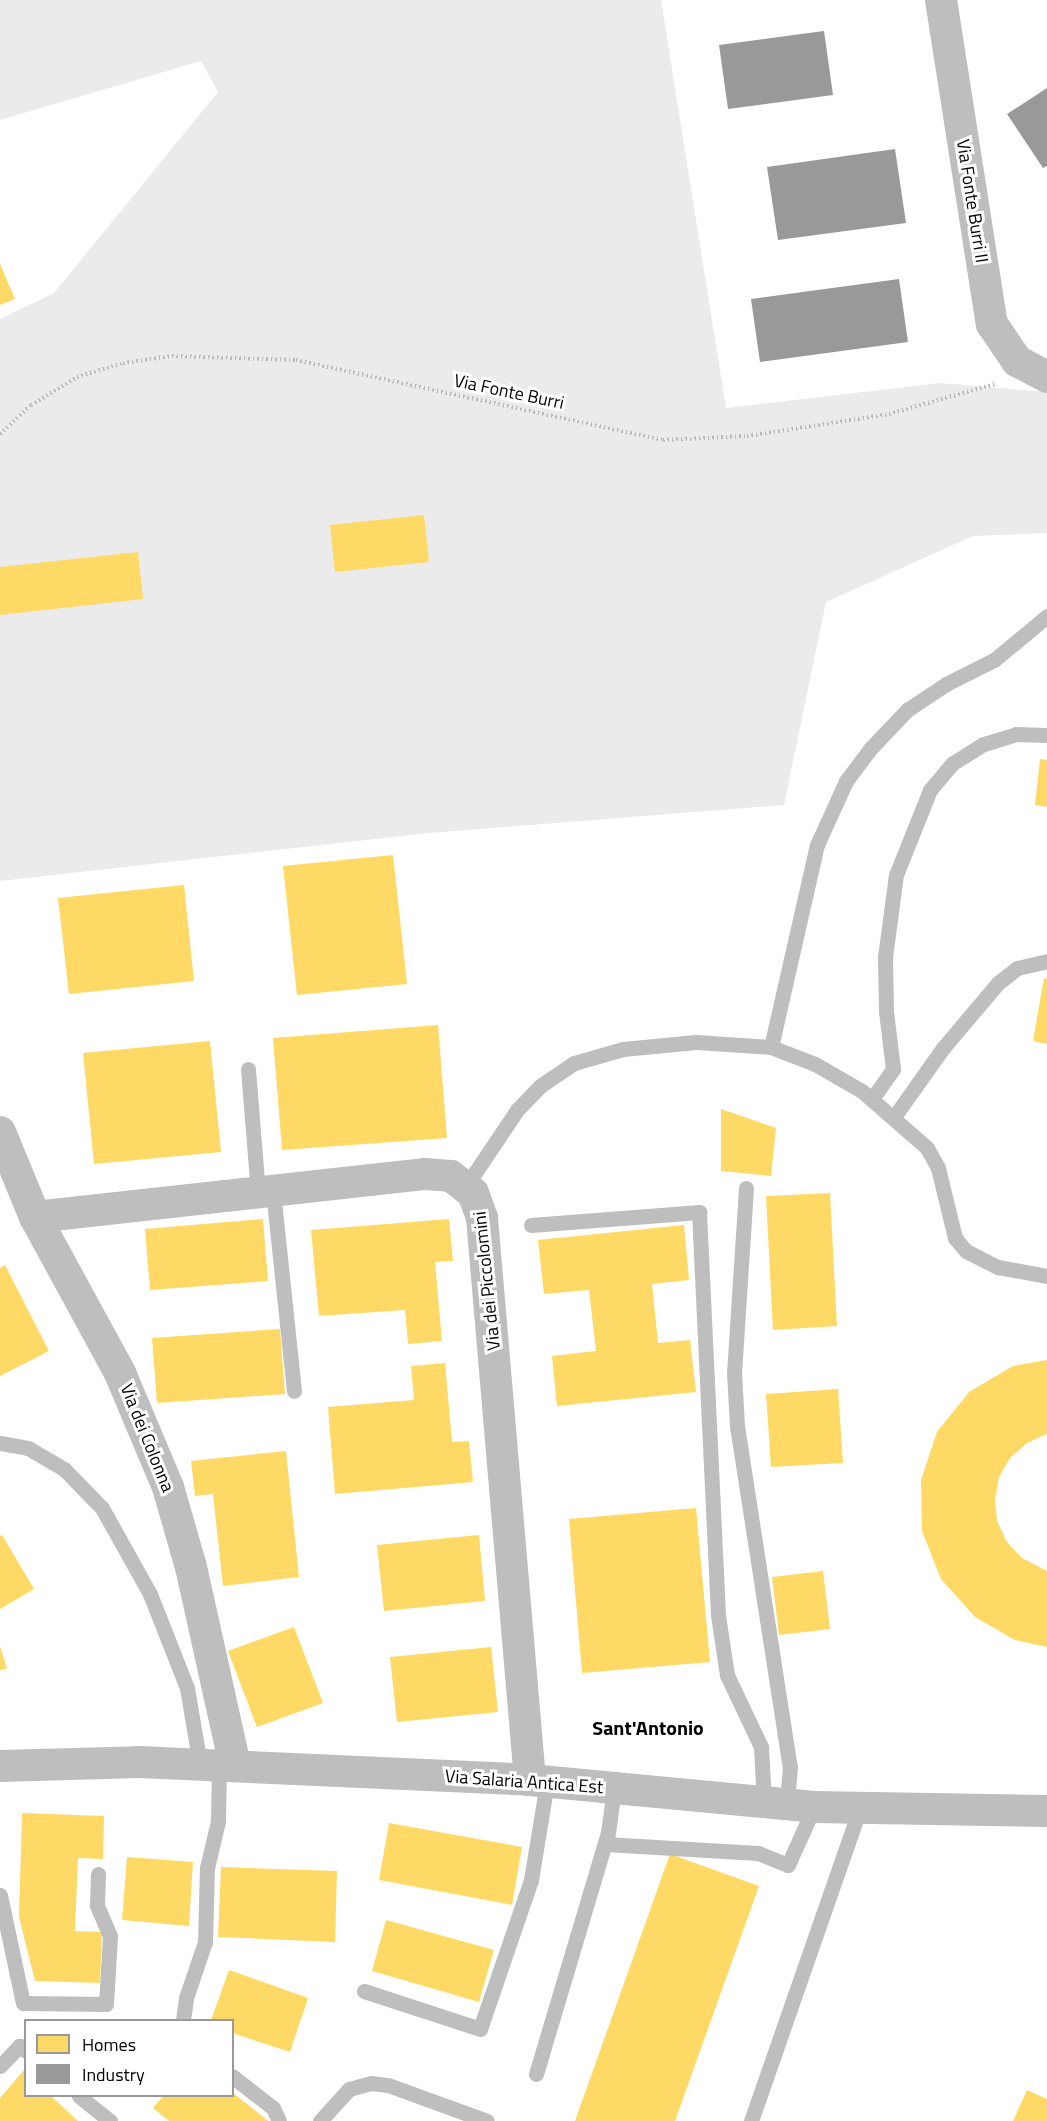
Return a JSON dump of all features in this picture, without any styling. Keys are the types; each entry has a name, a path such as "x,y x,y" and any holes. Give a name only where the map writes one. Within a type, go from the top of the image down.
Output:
{"street":[{"name":"Via Fonte Burri II","path":"941,0 989,313 1003,345 1036,372"},
{"name":"Via dei Colonna","path":"0,1132 34,1217 120,1373 168,1487 191,1567 218,1765"},
{"path":"34,1217 435,1173 452,1176 466,1185"},
{"name":"Via dei Piccolomini","path":"466,1185 478,1201 482,1218 538,1781"},
{"name":"Via Salaria Antica Est","path":"0,1766 127,1762 218,1765 538,1781 788,1805 860,1809 1047,1811"}],"lane":[{"path":"771,1047 817,845 846,781 870,749 907,711 946,684 994,660 1047,616"},
{"path":"872,1099 893,1069 886,1011 885,957 896,875 930,790 953,763 984,744 1016,734 1047,735"},
{"path":"894,1117 943,1048 998,983 1017,968 1047,961"},
{"path":"466,1185 517,1110 540,1086 574,1063 623,1048 696,1042 771,1047 815,1064 872,1099 894,1117 933,1158 955,1238 966,1251 998,1267 1047,1276"},
{"path":"248,1069 294,1391"},
{"path":"604,1844 758,1853 788,1865 790,1767 737,1426 734,1372 746,1188"},
{"path":"531,1225 699,1212 718,1615 727,1675 788,1805"},
{"path":"0,1443 28,1448 64,1469 102,1508 150,1594 218,1765 218,1821 207,1868 205,1942 186,1998 183,2019"},
{"path":"364,1991 480,2029 531,1880 538,1781"},
{"path":"536,2074 604,1844 614,1788"},
{"path":"751,2121 860,1809"},
{"path":"0,1895 23,2003 106,2004 110,1936 97,1905 98,1874"},
{"path":"0,2066 20,2046 24,2049"},
{"path":"234,2078 273,2108 279,2121"},
{"path":"320,2121 349,2090 371,2084 388,2085 487,2121"},
{"path":"80,2097 110,2121"}],"path":[{"name":"Via Fonte Burri","path":"0,435 31,405 77,377 123,363 172,356 296,360 663,440 747,436 889,414 1036,372"}],"shaded area":[{"path":"0,0 661,0 726,408 940,383 1047,392 1047,533 973,536 826,602 784,805 429,833 0,881 0,319 54,293 218,92 201,61 0,120"}],"building: Homes":[{"path":"0,264 15,299 0,305"},
{"path":"424,515 429,562 335,572 330,525"},
{"path":"138,552 143,599 0,615 0,567"},
{"path":"1040,759 1047,760 1047,807 1035,805"},
{"path":"393,855 407,984 297,995 283,866"},
{"path":"184,885 194,981 69,994 58,898"},
{"path":"1044,978 1047,979 1047,1044 1033,1041"},
{"path":"438,1025 447,1138 282,1150 273,1038"},
{"path":"210,1041 221,1152 94,1164 83,1053"},
{"path":"721,1109 776,1128 771,1176 721,1171"},
{"path":"830,1193 837,1326 773,1330 766,1196"},
{"path":"263,1219 268,1281 150,1290 145,1229"},
{"path":"449,1219 453,1261 435,1262 442,1341 408,1344 405,1310 319,1316 311,1230"},
{"path":"684,1225 689,1280 652,1284 658,1343 690,1340 696,1392 557,1406 552,1356 596,1351 589,1290 544,1294 538,1240"},
{"path":"5,1265 49,1351 0,1376 0,1268"},
{"path":"280,1329 285,1394 157,1403 152,1338"},
{"path":"1047,1360 1047,1434 1027,1443 1010,1458 999,1477 995,1500 997,1521 1007,1542 1022,1558 1047,1571 1047,1647 1015,1640 975,1617 941,1579 922,1531 921,1480 937,1432 969,1392 1013,1366"},
{"path":"445,1363 452,1442 469,1441 473,1482 335,1494 328,1407 414,1400 411,1366"},
{"path":"838,1389 843,1463 771,1467 766,1394"},
{"path":"286,1451 299,1577 223,1586 213,1494 195,1496 191,1461"},
{"path":"696,1508 710,1662 582,1673 569,1519"},
{"path":"2,1535 34,1589 0,1609 0,1536"},
{"path":"479,1535 485,1601 384,1611 377,1545"},
{"path":"823,1571 830,1629 779,1635 772,1577"},
{"path":"294,1627 323,1703 257,1727 228,1651"},
{"path":"0,1646 7,1669 0,1670"},
{"path":"491,1647 498,1712 397,1722 390,1657"},
{"path":"22,1813 104,1816 103,1859 78,1858 75,1931 102,1932 100,1983 35,1981 19,1917"},
{"path":"389,1823 522,1847 512,1905 379,1880"},
{"path":"670,1854 759,1886 675,2121 575,2121"},
{"path":"127,1857 193,1862 189,1926 122,1920"},
{"path":"221,1867 337,1871 335,1942 218,1937"},
{"path":"386,1920 494,1950 479,2002 372,1971"},
{"path":"229,1970 308,1998 290,2052 234,2034 234,2019 211,2019"},
{"path":"24,2070 24,2097 52,2097 78,2121 0,2121 0,2098"},
{"path":"1027,2090 1047,2099 1047,2121 1013,2121"},
{"path":"234,2094 268,2121 169,2121 153,2108 162,2097 234,2097"}],"building: Industry":[{"path":"824,31 833,95 728,109 719,45"},
{"path":"1047,88 1047,166 1043,168 1007,114"},
{"path":"895,149 906,223 778,240 767,167"},
{"path":"899,279 908,342 760,362 751,299"}],"district":[{"name":"Sant'Antonio","path":"648,1727"}]}
